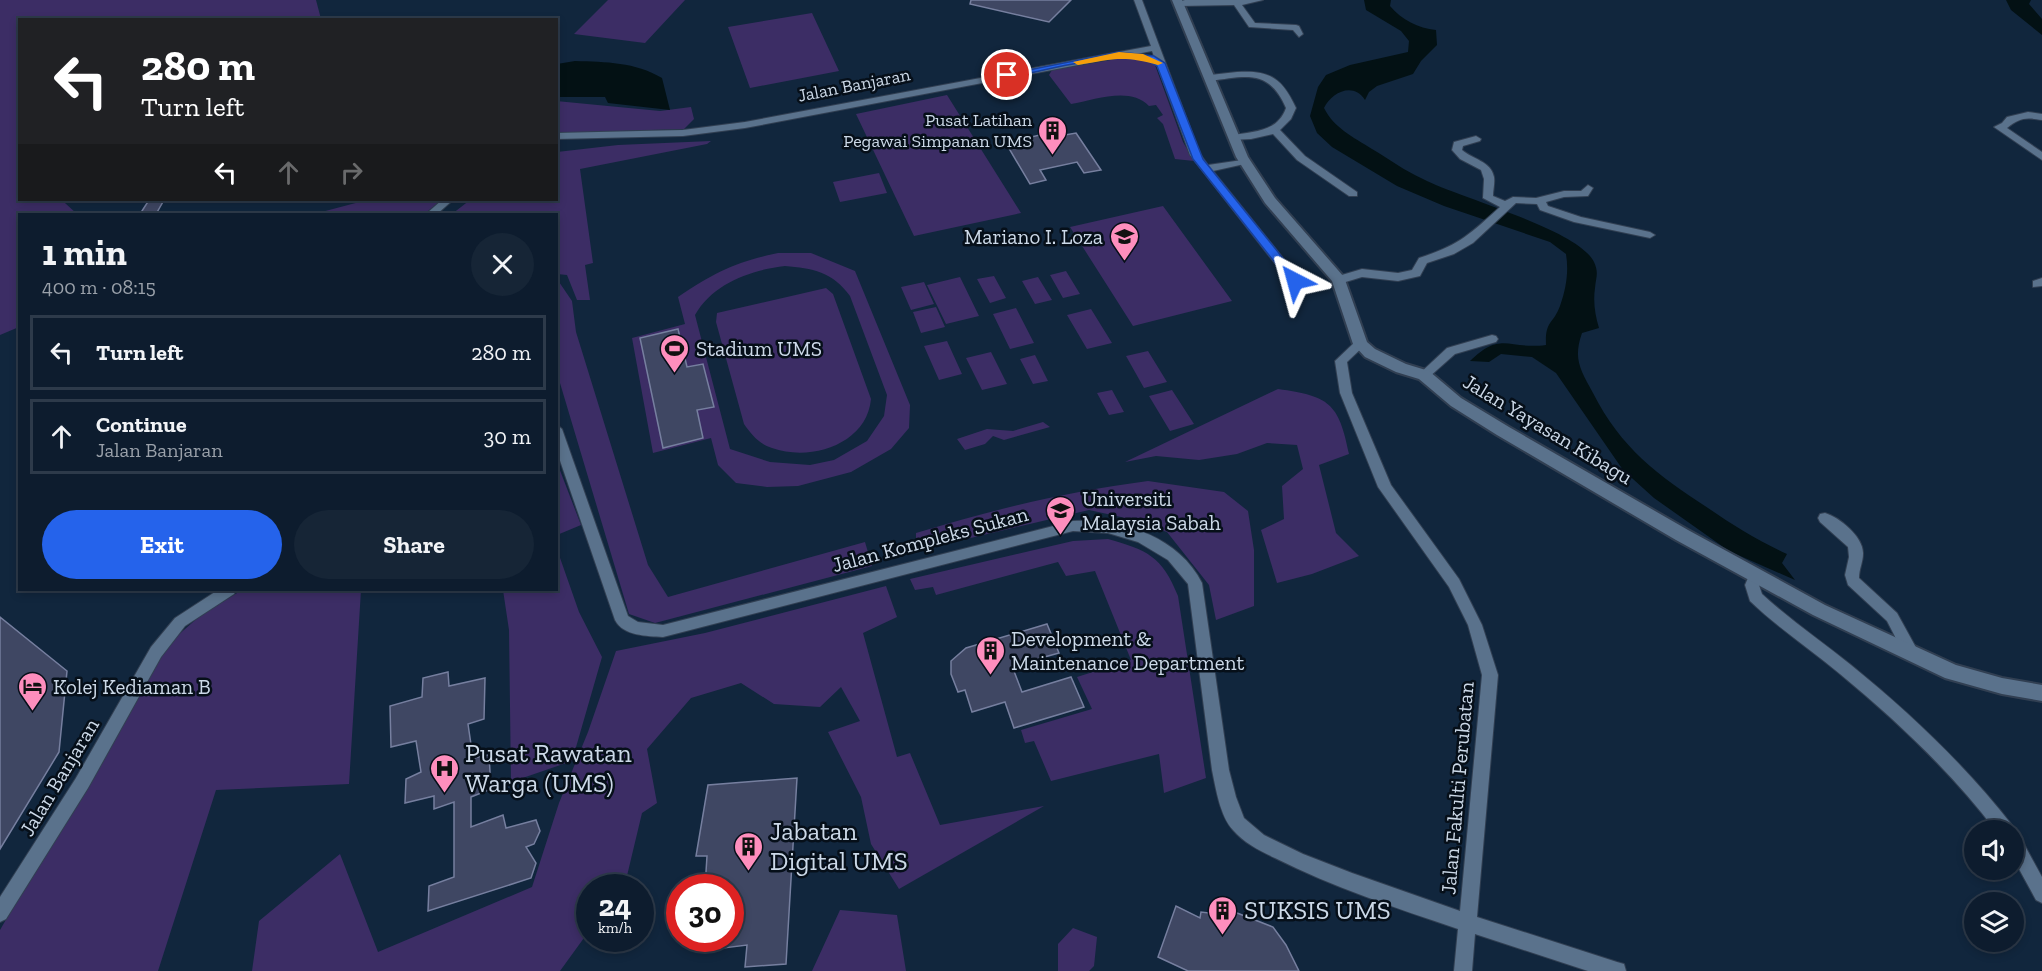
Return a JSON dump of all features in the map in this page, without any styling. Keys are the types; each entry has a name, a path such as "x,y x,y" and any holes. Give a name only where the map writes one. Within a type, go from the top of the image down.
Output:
{"street":[{"path":"1138,0 1192,150 1295,281"},
{"path":"1259,0 1237,4 1178,1 1245,162 1270,200 1339,280 1360,344"},
{"path":"1237,4 1252,25 1259,27 1289,26 1296,28 1299,34"},
{"path":"1119,55 1144,44 1149,29"},
{"name":"Jalan Banjaran","path":"558,136 683,133 745,125 1156,48"},
{"path":"1119,55 1143,56 1161,65"},
{"path":"1210,78 1261,74 1284,88 1290,108 1289,116 1275,130 1265,134 1234,138"},
{"path":"2042,117 2028,115 2010,119 2006,125 1999,127 2042,157"},
{"path":"1275,130 1301,158 1353,194"},
{"path":"1476,139 1458,144 1457,150 1461,156 1482,165 1490,178 1488,198 1504,207"},
{"path":"1205,169 1245,162"},
{"path":"1339,280 1362,273 1398,277 1416,273 1423,261 1460,247 1491,222 1504,207 1517,199 1540,200 1564,194 1584,194 1588,188"},
{"path":"1540,200 1544,208 1570,217 1650,235"},
{"path":"432,213 447,201"},
{"path":"1424,375 1451,351 1492,339"},
{"name":"Jalan Yayasan Kibagu","path":"1360,344 1383,360 1424,375 1467,410 1682,535 1819,610 1969,678 2042,693"},
{"name":"Jalan Fakulti Perubatan","path":"1360,344 1343,357 1340,369 1346,393 1365,442 1389,493 1454,583 1475,625 1490,675 1462,971"},
{"name":"Jalan Kompleks Sukan","path":"558,435 622,620 636,628 663,631 1073,525 1116,528 1163,548 1186,568 1195,583 1222,787 1239,827 1265,846 1309,867 1465,922 1617,971"},
{"path":"1825,518 1853,542 1857,553 1851,574 1853,581 1892,617 1911,653"},
{"path":"1756,575 1752,585 1755,597 1844,668 1929,743 1986,804 1998,820"},
{"name":"Jalan Banjaran","path":"0,913 82,783 156,652 180,622 227,591"},
{"path":"2024,861 2042,894"}],"shaded area":[{"path":"0,0 316,0 321,18 18,18 18,201 66,201 65,203 76,213 18,213 18,327 0,335"},
{"path":"608,0 685,0 645,43 574,34"},
{"path":"1364,0 1391,0 1390,6 1405,19 1436,30 1437,45 1421,61 1413,74 1377,86 1369,92 1365,100 1355,91 1343,91 1337,94 1324,108 1328,115 1351,136 1416,176 1542,226 1584,250 1594,262 1596,269 1594,303 1599,328 1582,333 1578,357 1585,377 1604,412 1628,445 1672,484 1727,521 1787,554 1782,563 1795,580 1729,551 1654,498 1623,470 1556,373 1532,357 1501,354 1489,362 1470,361 1490,346 1498,344 1546,345 1548,327 1560,306 1565,287 1566,254 1550,242 1444,206 1397,186 1332,147 1317,133 1310,116 1318,87 1326,75 1350,65 1408,52 1409,41 1401,31 1366,10"},
{"path":"2006,0 2031,0 2029,4 2042,19 2042,35 2011,10"},
{"path":"812,13 839,71 750,88 728,27"},
{"path":"1134,56 1147,59 1155,65 1183,142 1194,161 1175,159 1163,124 1157,118 1163,115 1156,105 1149,106 1141,100 1122,96 1071,104 1049,75 1052,70"},
{"path":"575,61 620,64 652,73 662,78 670,110 608,103 605,97 558,97 558,64"},
{"path":"947,95 1021,213 914,236 856,114"},
{"path":"558,101 660,111 691,107 694,119 684,129 558,133"},
{"path":"711,141 707,144 580,169 593,263 585,265 590,300 577,300 567,275 558,274 558,213 453,213 469,201 558,201 558,152 618,145"},
{"path":"879,173 887,193 840,202 833,182"},
{"path":"363,201 441,201 425,213 318,213"},
{"path":"1163,206 1232,301 1133,326 1070,227"},
{"name":"Stadium UMS","path":"778,253 811,253 855,271 910,405 909,428 891,449 851,472 798,486 767,487 736,483 718,465 711,438 653,453 632,338 685,324 678,297 726,269","holes":["795,267 829,276 850,296 887,395 884,416 867,441 834,460 810,465 770,462 730,449 695,315 712,294 734,280 772,268"]},
{"path":"1066,271 1080,294 1063,298 1050,275"},
{"path":"994,276 1006,298 990,303 977,279"},
{"path":"960,277 979,316 946,324 927,285"},
{"path":"1038,277 1052,300 1035,304 1022,281"},
{"path":"558,280 572,301 576,332 648,565 668,597 865,542 872,566 655,623 629,614 558,376"},
{"path":"924,282 934,304 911,310 901,287"},
{"path":"826,288 833,294 871,399 867,415 859,428 835,446 803,453 772,448 759,441 744,424 716,322 717,313"},
{"path":"936,307 945,327 921,333 913,312"},
{"path":"1016,308 1034,343 1010,349 993,314"},
{"path":"1091,309 1112,343 1087,349 1067,315"},
{"path":"947,341 962,374 939,380 924,346"},
{"path":"1148,351 1167,382 1144,388 1126,356"},
{"path":"991,352 1007,384 982,390 966,358"},
{"path":"1035,355 1048,381 1033,384 1020,359"},
{"path":"1278,389 1320,399 1336,413 1341,423 1349,454 1319,465 1336,533 1359,556 1312,574 1277,583 1261,530 1284,519 1282,486 1303,469 1297,445 1267,443 1237,454 1199,460 1156,456 1125,462"},
{"path":"1112,390 1124,412 1109,415 1097,393"},
{"path":"1172,390 1194,424 1170,431 1149,396"},
{"path":"1043,422 1050,427 1004,440 993,436 985,444 965,450 957,439 987,429 1013,431"},
{"path":"558,465 581,525 558,535"},
{"path":"1148,481 1224,492 1248,511 1254,550 1254,606 1216,620 1209,585 1167,532 1121,517 1089,510 916,551 916,533 1030,502"},
{"path":"1108,539 1143,551 1152,557 1166,572 1178,596 1206,778 1164,793 1159,754 1051,781 1034,741 1025,743 1021,730 1092,709 1077,677 1131,660 1095,571 1066,576 1058,562 936,595 933,587 915,590 910,579 1073,541"},
{"path":"559,555 579,612 602,657 572,761 511,782 509,630 503,591 558,591"},
{"path":"886,586 897,617 863,633 897,757 910,753 940,825 1044,806 899,889 871,844 861,797 828,732 860,721 841,687 820,707 774,704 741,683 691,698 647,749 657,803 642,813 627,874 576,874 576,949 560,971 252,971 259,921 340,854 378,952 532,887 559,803 588,732 616,651 705,633"},
{"path":"240,591 361,591 349,784 216,790 158,971 0,971 0,930 160,651 201,615"},
{"path":"840,910 897,915 906,971 812,971"},
{"path":"1073,928 1097,937 1094,966 1089,971 1058,971 1058,944"}],"building":[{"path":"971,0 1071,0 1049,22 970,4"},
{"name":"Pusat Latihan Pegawai Simpanan UMS","path":"1076,133 1101,170 1084,173 1077,162 1040,170 1046,180 1030,184 1007,145 1032,140 1031,137 1044,134 1048,138"},
{"path":"148,201 163,201 157,213 141,213"},
{"path":"678,329 687,367 703,364 714,407 697,410 703,438 663,448 640,338"},
{"name":"Kolej Kediaman B","path":"0,617 67,671 59,752 0,849"},
{"name":"Development & Maintenance Department","path":"1047,624 1059,653 1012,666 1022,692 1071,677 1084,707 1014,728 1005,702 972,712 965,690 958,692 951,674 951,661 966,648"},
{"name":"Pusat Rawatan Warga (UMS)","path":"448,672 449,686 485,678 484,719 468,724 473,758 489,755 491,789 471,797 471,827 503,815 506,828 536,820 540,831 534,844 526,847 536,863 531,878 428,911 429,886 454,877 454,802 434,809 434,796 405,803 406,779 421,772 416,741 391,747 390,706 422,697 423,678"},
{"name":"Jabatan Digital UMS","path":"797,778 786,964 745,967 747,945 744,945 744,874 706,874 707,856 696,856 708,785"},
{"name":"SUKSIS UMS","path":"1214,904 1273,927 1286,945 1299,971 1188,971 1158,957 1176,906 1200,918 1201,912 1209,913"}],"slow traffic":[{"path":"1078,62 1133,55 1154,59 1158,63"}],"place":[{"name":"Pusat Latihan Pegawai Simpanan UMS","path":"1053,156"},
{"name":"Mariano I. Loza","path":"1124,262"},
{"name":"Stadium UMS","path":"675,374"},
{"name":"Universiti Malaysia Sabah","path":"1061,536"},
{"name":"Development & Maintenance Department","path":"990,676"},
{"name":"Kolej Kediaman B","path":"32,712"},
{"name":"Pusat Rawatan Warga (UMS)","path":"444,794"},
{"name":"Jabatan Digital UMS","path":"749,872"},
{"name":"SUKSIS UMS","path":"1223,936"}],"route":[{"path":"1007,75 1119,55 1154,59 1161,65 1192,150 1210,176 1295,281"}]}
